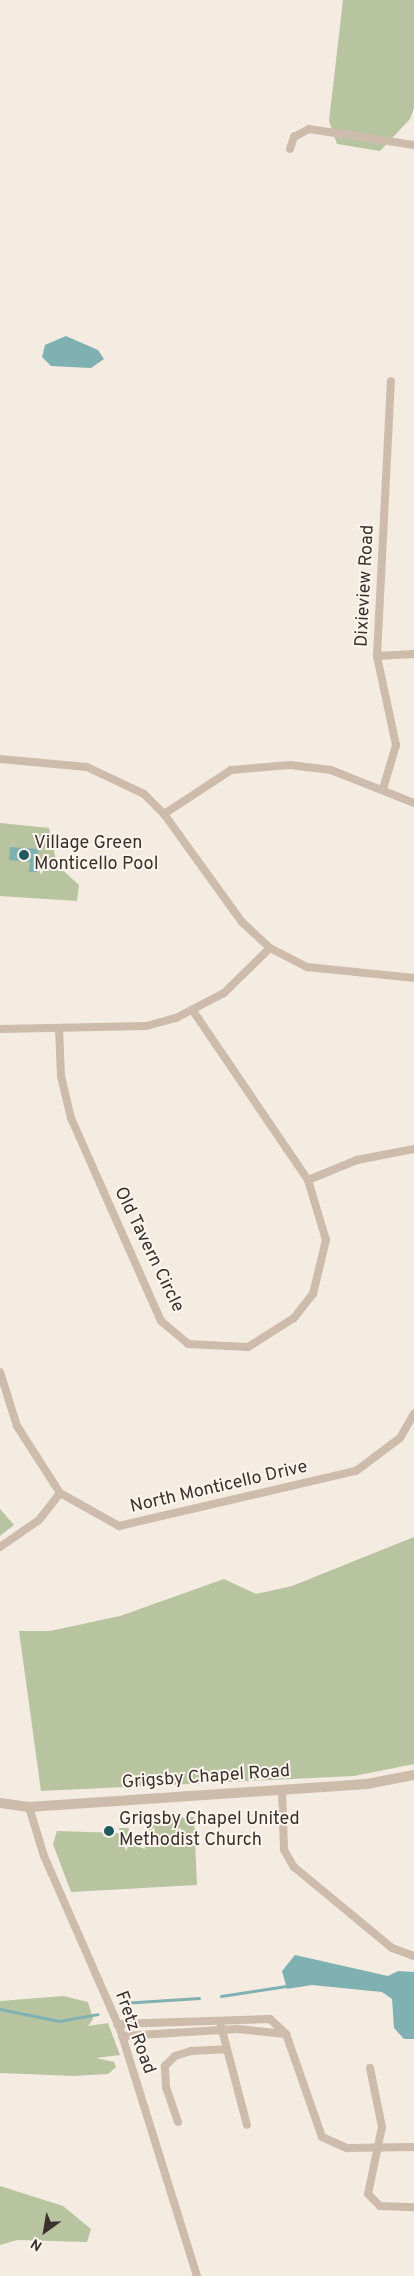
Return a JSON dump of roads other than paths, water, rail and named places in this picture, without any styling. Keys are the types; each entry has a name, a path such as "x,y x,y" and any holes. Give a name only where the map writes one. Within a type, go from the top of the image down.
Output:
{"street":[{"path":"290,149 294,137 310,129 414,145"},
{"name":"Dixieview Road","path":"383,789 396,745 377,656 392,381"},
{"path":"377,656 414,654"},
{"path":"0,759 87,767 144,794 164,814 242,922 270,948 307,967 414,978"},
{"path":"164,814 232,770 290,765 331,770 383,789 414,803"},
{"path":"0,1029 146,1026 192,1011 224,993 270,948"},
{"name":"Old Tavern Circle","path":"59,1028 61,1076 71,1118 161,1321 188,1344 248,1347 294,1318 313,1294 326,1240 308,1180 192,1011"},
{"path":"308,1180 357,1160 414,1149"},
{"name":"North Monticello Drive","path":"0,1372 16,1426 60,1493 118,1526 141,1524 356,1471 400,1438 414,1414"},
{"path":"0,1547 39,1520 60,1493"},
{"name":"Grigsby Chapel Road","path":"0,1803 29,1807 367,1784 414,1775"},
{"path":"282,1789 284,1850 294,1867 392,1948 414,1956"},
{"name":"Fretz Road","path":"29,1807 44,1856 118,2024 197,2276"},
{"path":"118,2024 270,2019 286,2034 322,2137 347,2148 414,2147"},
{"path":"218,2020 247,2125"},
{"path":"168,2022 168,2033"},
{"path":"122,2036 222,2030 286,2034"},
{"path":"178,2122 166,2086 165,2066 175,2056 191,2052 226,2049"},
{"path":"370,2068 382,2127 368,2187 370,2198 380,2206 414,2207"}],"water":[{"path":"66,336 98,350 104,359 91,368 51,366 42,357 45,345"},
{"name":"Village Green Monticello Pool","path":"10,847 39,849 37,872 29,872 30,862 9,860"},
{"path":"295,1955 388,1976 398,1971 414,1972 414,2039 404,2039 394,2028 392,1999 382,1992 312,1985 287,1989 282,1971"}],"waterway":[{"path":"221,1996 286,1986"},
{"path":"122,2003 199,1998"},
{"path":"0,2009 59,2021 97,2014"}],"place":[{"name":"Village Green Monticello Pool","path":"24,855"},
{"name":"Grigsby Chapel United Methodist Church","path":"109,1831"}]}
